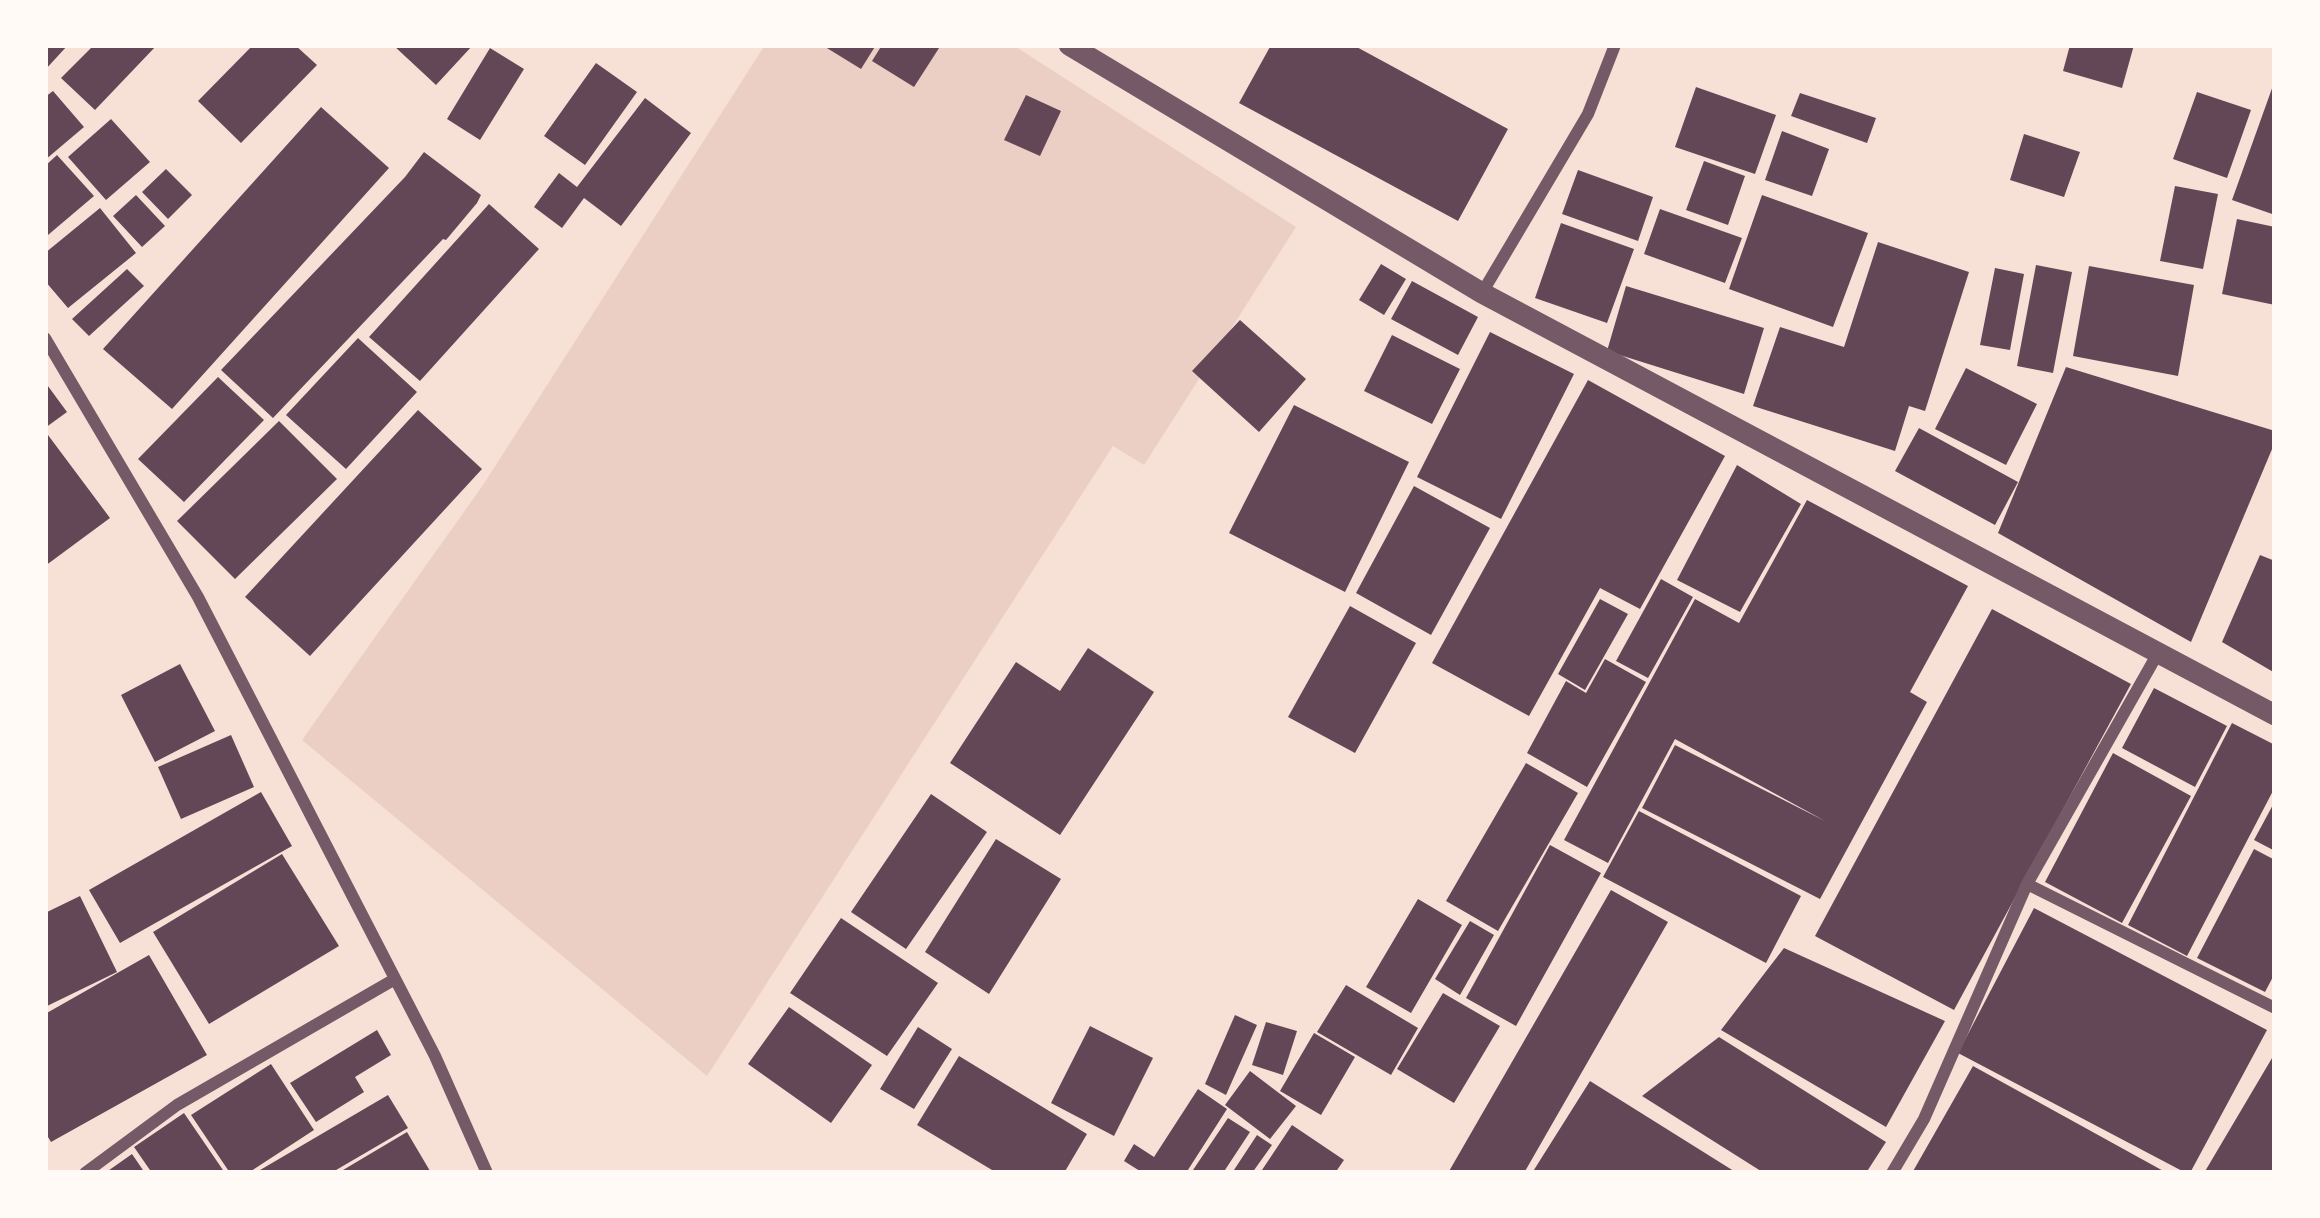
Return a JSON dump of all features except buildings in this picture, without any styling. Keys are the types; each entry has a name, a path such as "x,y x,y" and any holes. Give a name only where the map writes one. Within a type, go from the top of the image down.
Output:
{"street":[{"path":"1069,45 1482,293 2275,715"},
{"path":"1482,293 1588,114 1615,45"},
{"path":"45,338 198,597 435,1056 487,1173"},
{"path":"1892,1173 1924,1119 2027,884 2158,653"},
{"path":"2027,884 2275,1009"},
{"path":"85,1173 177,1105 395,980"}],"shaded area":[{"path":"765,45 1013,45 1296,227 1144,465 1113,446 707,1076 302,740 483,485"}]}
